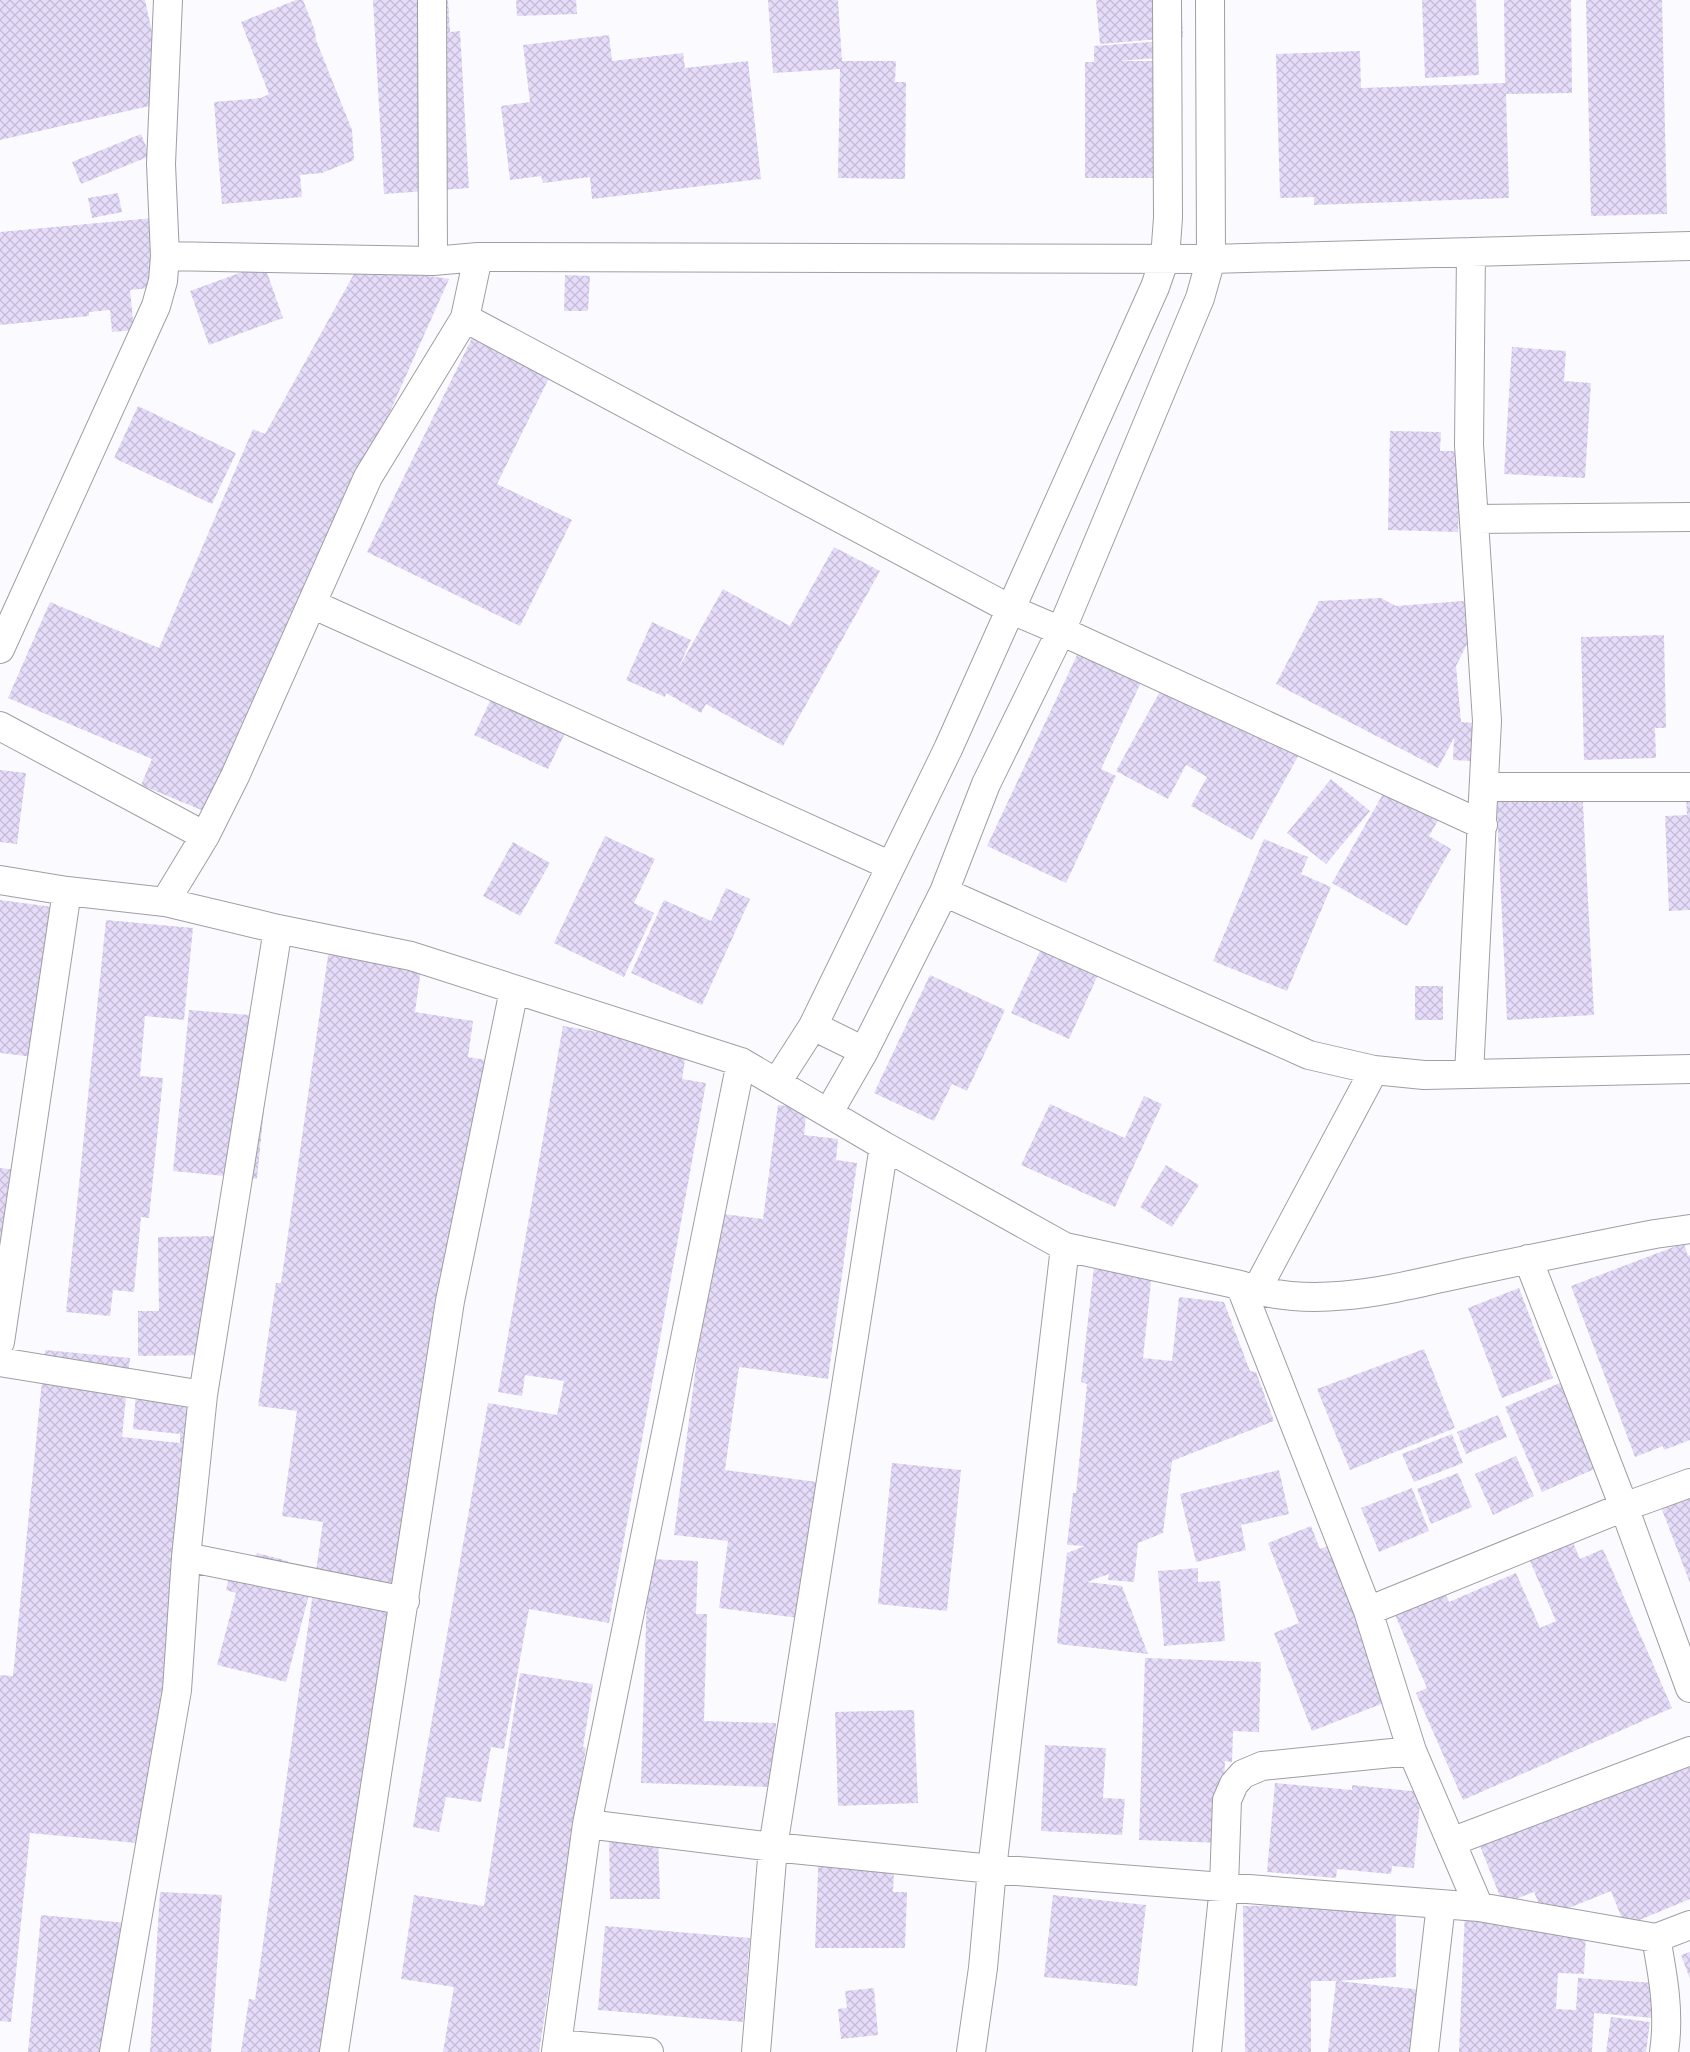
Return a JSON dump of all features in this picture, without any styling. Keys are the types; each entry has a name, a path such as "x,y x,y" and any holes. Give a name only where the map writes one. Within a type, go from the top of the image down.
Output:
{"street":[{"path":"0,648 156,306 163,281 165,256 161,164 168,0"},
{"path":"432,0 433,261"},
{"path":"777,1082 813,1026 948,749 1012,610 1155,287 1165,258 1168,218 1167,0"},
{"path":"829,1112 864,1051 944,892 986,784 1061,630 1200,298 1211,259 1210,0"},
{"path":"165,256 433,261 478,257 1211,259 1690,246"},
{"path":"1469,1074 1487,721 1469,445 1471,252"},
{"path":"165,902 205,836 235,776 368,477 465,318 478,257"},
{"path":"465,318 1012,610 1061,630 1483,825"},
{"path":"1474,518 1690,517"},
{"path":"312,604 891,866"},
{"path":"0,726 205,836"},
{"path":"1485,787 1690,787"},
{"path":"0,880 67,891 165,902 278,929 411,956 741,1062 884,1146 1065,1247 1248,1288 1307,1298 1372,1292 1528,1259 1690,1229"},
{"path":"0,1342 67,891"},
{"path":"944,892 1309,1055 1374,1070 1424,1075 1690,1069"},
{"path":"114,2052 177,1690 186,1557 203,1396 278,929"},
{"path":"334,2052 450,1301 514,990"},
{"path":"813,1026 864,1051"},
{"path":"649,2052 557,2048 587,1824 741,1062"},
{"path":"1248,1288 1374,1070"},
{"path":"756,2052 773,1847 884,1146"},
{"path":"971,2052 983,1968 992,1869 1065,1247"},
{"path":"1528,1259 1624,1507 1690,1688"},
{"path":"1248,1288 1368,1611 1412,1751 1479,1907"},
{"path":"0,1362 203,1396"},
{"path":"1368,1611 1624,1507 1690,1483"},
{"path":"186,1557 405,1601"},
{"path":"1208,2052 1224,1886 1227,1800 1234,1784 1243,1774 1262,1766 1412,1751"},
{"path":"1451,1842 1690,1751"},
{"path":"587,1824 773,1847 992,1869 1479,1907 1656,1938 1690,1925"},
{"path":"1424,2052 1441,1904"},
{"path":"1656,1938 1664,1984 1667,2030 1664,2052"}],"building":[{"path":"0,0 145,0 167,102 0,140"},
{"path":"296,0 303,0 315,31 316,40 352,130 354,160 322,173 300,175 302,197 222,204 214,102 261,98 269,94 241,22"},
{"path":"373,0 448,0 450,32 460,31 469,188 384,194"},
{"path":"516,0 576,0 577,14 517,16"},
{"path":"768,0 838,0 842,61 896,61 895,82 906,82 905,179 838,178 840,69 773,73"},
{"path":"1096,0 1181,0 1183,37 1100,44"},
{"path":"1422,0 1476,0 1479,75 1425,78"},
{"path":"1504,0 1571,0 1572,93 1506,94 1509,198 1314,205 1314,197 1280,198 1276,54 1360,51 1361,88 1505,83"},
{"path":"1586,0 1662,0 1667,214 1591,216"},
{"path":"609,35 612,61 683,53 685,68 748,61 761,179 592,199 590,177 543,183 541,176 510,180 501,106 530,102 523,45"},
{"path":"1179,40 1181,56 1119,61 1165,61 1164,178 1085,178 1085,62 1094,62 1094,46"},
{"path":"141,134 150,156 81,184 72,162"},
{"path":"118,193 122,212 92,218 88,198"},
{"path":"153,218 160,287 130,290 134,330 112,332 110,310 89,312 89,316 0,325 0,232"},
{"path":"264,264 283,318 209,345 190,291"},
{"path":"359,265 449,279 211,814 141,785 152,759 8,698 50,602 159,648 253,429 265,434"},
{"path":"565,275 590,276 588,311 564,311"},
{"path":"472,338 550,376 497,484 572,520 520,626 367,552"},
{"path":"1512,347 1566,351 1564,381 1591,383 1585,478 1504,474"},
{"path":"138,406 236,453 212,504 114,458"},
{"path":"1390,431 1441,432 1440,451 1461,451 1458,532 1388,530"},
{"path":"834,547 880,571 783,746 706,704 701,713 666,693 665,697 626,680 652,622 691,640 678,669 723,589 790,626"},
{"path":"1381,598 1396,606 1490,599 1456,666 1461,722 1490,724 1488,762 1453,760 1454,738 1438,768 1276,684 1319,601"},
{"path":"1664,635 1666,728 1655,728 1656,758 1584,760 1581,637"},
{"path":"1086,636 1149,665 1101,769 1116,776 1066,883 987,846"},
{"path":"1168,677 1302,749 1252,840 1191,806 1207,777 1186,765 1168,799 1116,771"},
{"path":"492,697 566,731 548,769 474,735"},
{"path":"0,770 26,773 17,844 0,842"},
{"path":"1331,779 1370,811 1326,864 1287,833"},
{"path":"1582,785 1594,1015 1507,1020 1496,790"},
{"path":"1387,787 1440,817 1429,836 1451,849 1407,926 1332,883"},
{"path":"1686,790 1690,790 1690,910 1669,911 1665,816 1687,815"},
{"path":"605,836 655,859 634,903 654,913 624,977 554,943"},
{"path":"1264,839 1308,857 1301,874 1331,887 1287,991 1213,961"},
{"path":"513,842 550,863 520,916 483,896"},
{"path":"726,888 750,899 702,1005 631,973 664,900 711,921"},
{"path":"0,900 53,907 34,1057 0,1053"},
{"path":"106,920 193,928 184,1020 145,1016 140,1076 163,1078 149,1218 141,1217 134,1292 113,1290 110,1316 66,1312"},
{"path":"1046,938 1103,964 1069,1039 1011,1013"},
{"path":"329,949 422,962 415,1012 473,1021 468,1057 486,1060 329,2052 241,2052 249,1999 255,2000 323,1522 282,1516 297,1411 258,1406 276,1283 281,1283"},
{"path":"930,975 1005,1010 967,1091 952,1084 934,1121 874,1093"},
{"path":"1415,986 1443,986 1443,1020 1415,1020"},
{"path":"189,1010 273,1017 257,1179 173,1171"},
{"path":"563,1026 687,1047 682,1079 706,1083 609,1623 529,1609 504,1749 491,1747 481,1802 446,1797 439,1832 413,1827 488,1403 557,1415 564,1381 525,1375 522,1396 498,1392"},
{"path":"1144,1096 1162,1104 1115,1207 1021,1165 1050,1104 1125,1138"},
{"path":"778,1105 807,1108 804,1135 838,1139 836,1160 857,1163 828,1379 739,1367 725,1470 817,1482 799,1618 719,1608 728,1541 674,1535 716,1213 763,1219"},
{"path":"1166,1165 1199,1185 1172,1227 1140,1207"},
{"path":"0,1168 16,1170 0,1290"},
{"path":"221,1236 221,1355 138,1356 138,1311 159,1311 158,1237"},
{"path":"1684,1243 1688,1256 1690,1255 1690,1440 1664,1450 1663,1446 1635,1457 1571,1286"},
{"path":"1094,1267 1152,1273 1143,1358 1172,1361 1179,1297 1224,1302 1250,1371 1256,1372 1274,1421 1172,1461 1163,1533 1138,1543 1134,1582 1108,1580 1109,1574 1087,1582 1122,1586 1148,1654 1058,1644 1057,1641 1067,1553 1085,1546 1067,1545 1073,1493 1076,1493 1087,1384 1081,1382"},
{"path":"1519,1288 1553,1378 1502,1398 1468,1308"},
{"path":"1424,1349 1455,1428 1350,1470 1317,1389"},
{"path":"45,1350 130,1358 122,1437 180,1443 180,1434 133,1429 137,1381 203,1388 158,1845 30,1833 11,2022 0,2021 0,1675 13,1676"},
{"path":"1562,1382 1599,1467 1542,1492 1505,1407"},
{"path":"1498,1415 1507,1437 1466,1454 1457,1432"},
{"path":"1452,1434 1463,1463 1414,1482 1402,1454"},
{"path":"1516,1456 1534,1496 1493,1515 1475,1474"},
{"path":"892,1463 961,1470 947,1611 878,1604"},
{"path":"1279,1470 1289,1514 1241,1525 1246,1550 1196,1562 1180,1494"},
{"path":"1458,1473 1472,1507 1431,1524 1417,1489"},
{"path":"1690,1481 1690,1583 1656,1494"},
{"path":"1412,1488 1429,1531 1379,1552 1361,1508"},
{"path":"1311,1526 1320,1549 1334,1544 1394,1699 1312,1731 1274,1633 1299,1623 1268,1543"},
{"path":"1572,1540 1580,1559 1603,1549 1672,1708 1463,1800 1416,1693 1427,1688 1392,1608 1442,1586 1449,1602 1516,1573 1540,1628 1556,1621 1529,1559"},
{"path":"257,1553 288,1561 282,1588 309,1595 286,1682 217,1665 236,1593 226,1590 232,1565 253,1570"},
{"path":"648,1559 698,1561 696,1614 707,1614 704,1721 776,1723 773,1787 641,1783"},
{"path":"1198,1568 1198,1582 1220,1581 1225,1641 1164,1646 1158,1571"},
{"path":"1145,1658 1261,1662 1259,1732 1233,1731 1232,1762 1225,1761 1222,1843 1139,1840"},
{"path":"520,1673 593,1684 583,1747 586,1748 539,2052 443,2052 454,1987 401,1979 414,1895 484,1906"},
{"path":"914,1710 918,1803 838,1806 835,1712"},
{"path":"1045,1745 1106,1748 1103,1798 1125,1799 1122,1835 1041,1831"},
{"path":"1690,1761 1690,1899 1625,1926 1611,1891 1554,1914 1587,1916 1584,1974 1558,1973 1556,2009 1576,2010 1578,1978 1657,1983 1654,2018 1594,2013 1592,2052 1459,2052 1465,1910 1543,1914 1534,1892 1503,1904 1480,1846"},
{"path":"1275,1783 1352,1790 1352,1785 1421,1792 1414,1868 1392,1866 1391,1874 1337,1869 1336,1878 1267,1872"},
{"path":"658,1837 660,1899 610,1899 609,1839"},
{"path":"819,1847 895,1850 893,1892 907,1892 905,1948 815,1948"},
{"path":"160,1892 222,1895 211,2052 150,2052"},
{"path":"1053,1895 1146,1905 1137,1986 1044,1977"},
{"path":"1396,1904 1396,1977 1338,1981 1423,1990 1416,2052 1328,2052 1336,1981 1311,1981 1311,2052 1245,2052 1243,1906"},
{"path":"41,1915 127,1923 114,2052 28,2052"},
{"path":"605,1926 750,1938 743,2022 598,2010"},
{"path":"1690,1952 1690,1979 1681,1955"},
{"path":"874,1988 878,2035 841,2039 838,2009 847,2008 845,1991"},
{"path":"1611,2017 1650,2022 1646,2052 1606,2052"}]}
